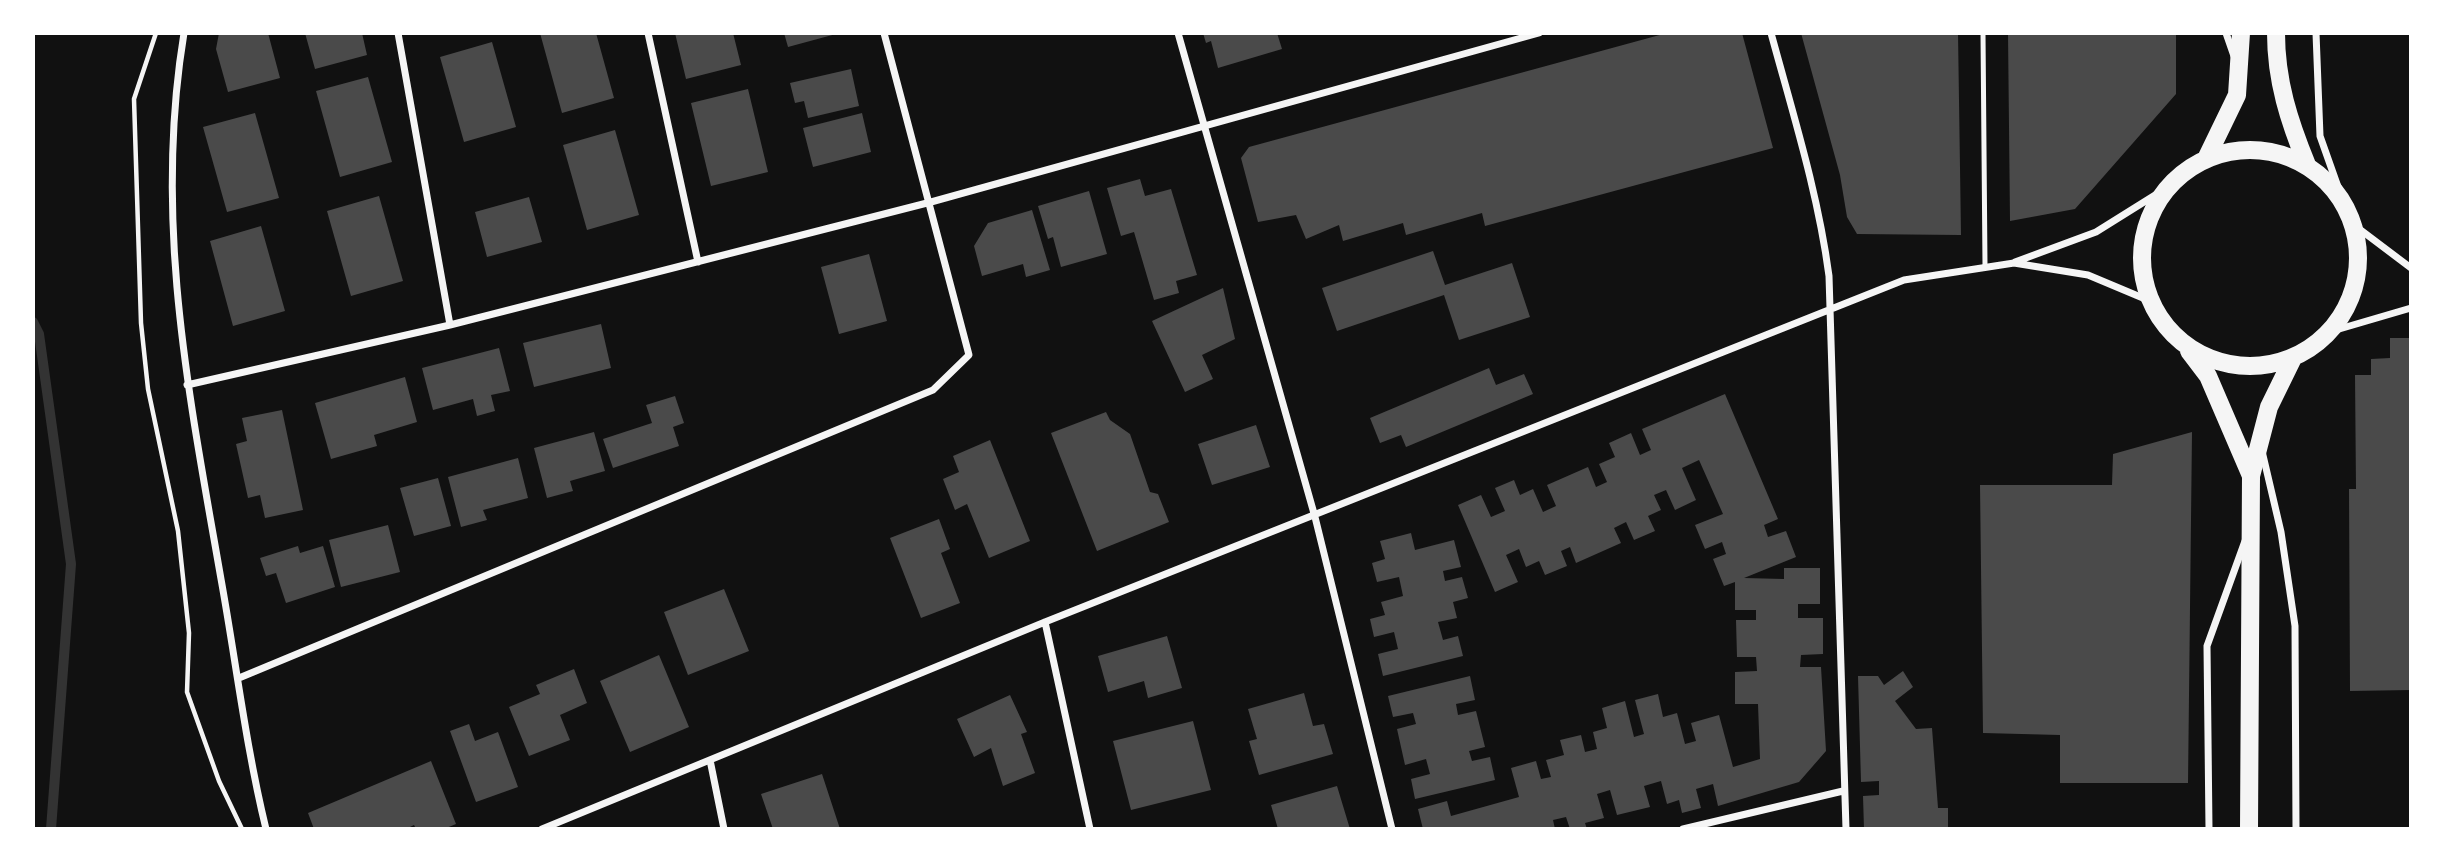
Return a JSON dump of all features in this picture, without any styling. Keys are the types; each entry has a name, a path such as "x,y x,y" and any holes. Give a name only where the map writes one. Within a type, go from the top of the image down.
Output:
{"main road":[{"path":"2206,159 2237,95 2241,33"},
{"path":"2276,33 2280,91 2307,165"},
{"path":"2182,343 2207,358 2236,366 2265,365 2293,358 2329,332 2343,313 2358,270 2354,225 2343,201 2321,175 2307,165 2265,150 2235,150 2206,159 2168,187 2157,203 2143,241 2141,261 2150,301 2163,324 2182,343 2207,376 2251,476"},
{"path":"2249,829 2251,476 2269,407 2293,358"}],"street":[{"path":"184,33 174,94 171,185 178,320 187,385 266,829"},
{"path":"398,33 450,325"},
{"path":"648,33 698,262"},
{"path":"239,678 933,390 969,355 931,202 884,33"},
{"path":"1178,33 1315,517 1392,829"},
{"path":"187,385 450,325 931,202 1539,33"},
{"path":"1771,33 1806,157 1824,234 1829,276 1846,829"},
{"path":"2227,33 2239,75"},
{"path":"2316,33 2320,136 2343,201"},
{"path":"2014,263 2096,232 2168,187"},
{"path":"2354,225 2411,268"},
{"path":"542,829 1045,622 1315,517 1904,280 1985,265 2014,263 2088,275 2150,301"},
{"path":"2329,332 2411,308"},
{"path":"2260,443 2281,532 2295,626 2296,829"},
{"path":"2209,829 2207,646 2251,524"},
{"path":"1045,622 1090,829"},
{"path":"710,760 724,829"},
{"path":"1683,829 1843,791"}],"lane":[{"path":"1983,33 1985,265"}],"path":[{"path":"156,33 134,99 141,323 148,389 178,531 189,633 187,692 219,781 242,829"}],"building":[{"path":"219,33 268,33 280,78 228,92 216,49"},
{"path":"305,33 362,33 367,55 315,69"},
{"path":"540,33 596,33 614,98 562,113"},
{"path":"675,33 733,33 741,65 686,79"},
{"path":"784,33 835,33 836,34 788,47"},
{"path":"1203,33 1277,33 1282,49 1218,68 1211,41 1206,43"},
{"path":"1667,33 1742,33 1773,148 1485,226 1482,213 1406,235 1403,223 1343,241 1339,225 1306,239 1296,215 1258,222 1241,158 1249,147"},
{"path":"1801,33 1958,33 1961,235 1857,234 1847,217 1840,175"},
{"path":"2008,33 2176,33 2176,94 2075,209 2010,221"},
{"path":"492,42 516,127 464,142 440,57"},
{"path":"851,69 859,106 808,118 804,101 795,103 790,83"},
{"path":"368,77 392,162 340,177 316,91"},
{"path":"748,89 768,172 711,186 691,103"},
{"path":"255,113 279,198 227,212 203,127"},
{"path":"862,113 871,152 813,167 803,128"},
{"path":"615,130 639,215 587,230 563,145"},
{"path":"1140,179 1145,196 1171,189 1197,275 1176,281 1179,293 1154,300 1134,232 1121,236 1107,188"},
{"path":"1089,191 1107,254 1061,267 1053,237 1048,239 1038,206"},
{"path":"379,196 403,281 351,296 327,211"},
{"path":"529,197 542,242 487,257 475,212"},
{"path":"1032,210 1050,270 1026,277 1023,264 982,276 974,246 988,223"},
{"path":"261,226 285,311 233,326 210,241"},
{"path":"1433,251 1445,285 1512,263 1530,317 1459,340 1444,295 1337,331 1322,288"},
{"path":"869,254 887,321 839,334 821,267"},
{"path":"1223,288 1235,339 1202,355 1213,379 1185,392 1152,321"},
{"path":"601,324 611,368 534,387 523,343"},
{"path":"2390,338 2411,338 2411,690 2350,691 2349,489 2356,489 2355,375 2371,375 2371,359 2390,358"},
{"path":"499,348 510,391 491,395 495,411 477,416 473,399 433,410 422,368"},
{"path":"1489,368 1496,385 1524,374 1533,394 1406,447 1401,435 1380,443 1370,418"},
{"path":"405,377 417,422 374,435 377,446 331,459 315,403"},
{"path":"1725,394 1778,519 1764,525 1768,537 1786,531 1796,557 1744,578 1784,579 1784,568 1820,568 1820,604 1798,604 1798,618 1823,618 1823,654 1801,655 1800,667 1821,667 1826,751 1799,782 1718,806 1713,784 1696,789 1701,808 1682,813 1679,800 1667,804 1661,781 1644,786 1650,807 1617,815 1610,790 1597,794 1604,818 1585,823 1587,829 1570,829 1566,817 1553,820 1555,829 1423,829 1418,809 1447,801 1451,816 1519,797 1511,768 1536,761 1541,779 1551,777 1546,760 1564,755 1560,740 1581,735 1585,752 1597,749 1593,732 1607,728 1602,708 1625,701 1634,737 1644,734 1635,700 1658,694 1663,717 1677,713 1685,744 1696,741 1691,723 1719,715 1733,767 1760,759 1758,704 1735,704 1735,672 1757,671 1756,657 1737,657 1736,620 1756,620 1756,610 1735,610 1735,582 1724,586 1713,559 1726,554 1722,542 1705,549 1695,525 1723,514 1699,460 1682,468 1696,500 1675,510 1666,490 1654,495 1661,510 1648,516 1655,531 1634,540 1626,522 1614,528 1621,543 1576,563 1570,547 1561,551 1567,566 1545,575 1539,561 1526,567 1519,549 1506,555 1518,582 1495,592 1458,505 1481,495 1491,517 1505,511 1495,488 1514,480 1520,495 1533,489 1543,512 1556,506 1547,485 1588,467 1596,487 1607,482 1599,464 1615,457 1609,443 1631,433 1640,455 1651,450 1642,429"},
{"path":"675,396 684,423 673,427 679,446 613,468 603,439 652,423 646,405"},
{"path":"282,410 303,510 265,518 260,495 248,498 236,444 247,441 242,418"},
{"path":"1106,412 1110,420 1130,434 1150,492 1158,494 1169,522 1097,551 1051,433"},
{"path":"1256,425 1270,467 1212,485 1198,444"},
{"path":"594,432 605,471 570,481 573,491 547,498 534,448"},
{"path":"2192,432 2188,783 2060,783 2060,735 1983,733 1980,485 2112,485 2113,454"},
{"path":"990,440 1030,541 989,558 967,504 955,510 943,479 959,472 953,456"},
{"path":"518,458 528,498 483,510 487,520 461,527 448,477"},
{"path":"438,478 451,526 414,536 400,488"},
{"path":"939,519 950,549 941,553 960,603 921,618 890,538"},
{"path":"388,525 400,572 341,587 329,540"},
{"path":"1411,533 1415,550 1454,540 1461,567 1443,571 1445,581 1462,577 1468,598 1453,602 1457,618 1438,622 1443,640 1458,636 1463,656 1383,676 1378,654 1398,649 1394,632 1374,637 1370,619 1385,615 1381,602 1403,596 1399,577 1377,582 1372,563 1385,559 1380,541"},
{"path":"298,546 300,553 323,546 335,587 286,603 276,573 266,576 260,558"},
{"path":"724,589 749,651 688,675 664,612"},
{"path":"1167,636 1182,688 1148,698 1144,681 1108,692 1098,656"},
{"path":"659,655 689,727 630,752 600,681"},
{"path":"574,669 587,703 560,715 570,740 529,756 509,707 540,694 536,685"},
{"path":"1903,671 1913,687 1895,701 1916,729 1932,728 1938,808 1948,808 1948,829 1864,829 1863,796 1879,795 1879,781 1861,782 1858,676 1878,676 1884,685"},
{"path":"1470,676 1475,700 1456,704 1458,715 1476,711 1485,747 1469,751 1472,761 1490,757 1495,780 1415,799 1411,779 1430,774 1426,759 1405,765 1397,729 1416,724 1413,713 1393,717 1388,696"},
{"path":"1304,693 1313,726 1324,724 1333,754 1259,775 1249,741 1257,739 1248,709"},
{"path":"1010,695 1027,732 1021,734 1035,773 1003,786 991,748 974,757 957,719"},
{"path":"1193,721 1211,790 1131,810 1113,741"},
{"path":"469,724 475,741 498,732 518,787 476,802 450,731"},
{"path":"431,761 456,824 444,829 416,829 414,825 406,829 314,829 308,813"},
{"path":"822,774 840,829 773,829 761,794"},
{"path":"1337,786 1350,829 1278,829 1271,805"}],"waterway":[{"path":"33,322 39,334 71,564 51,829"}]}
